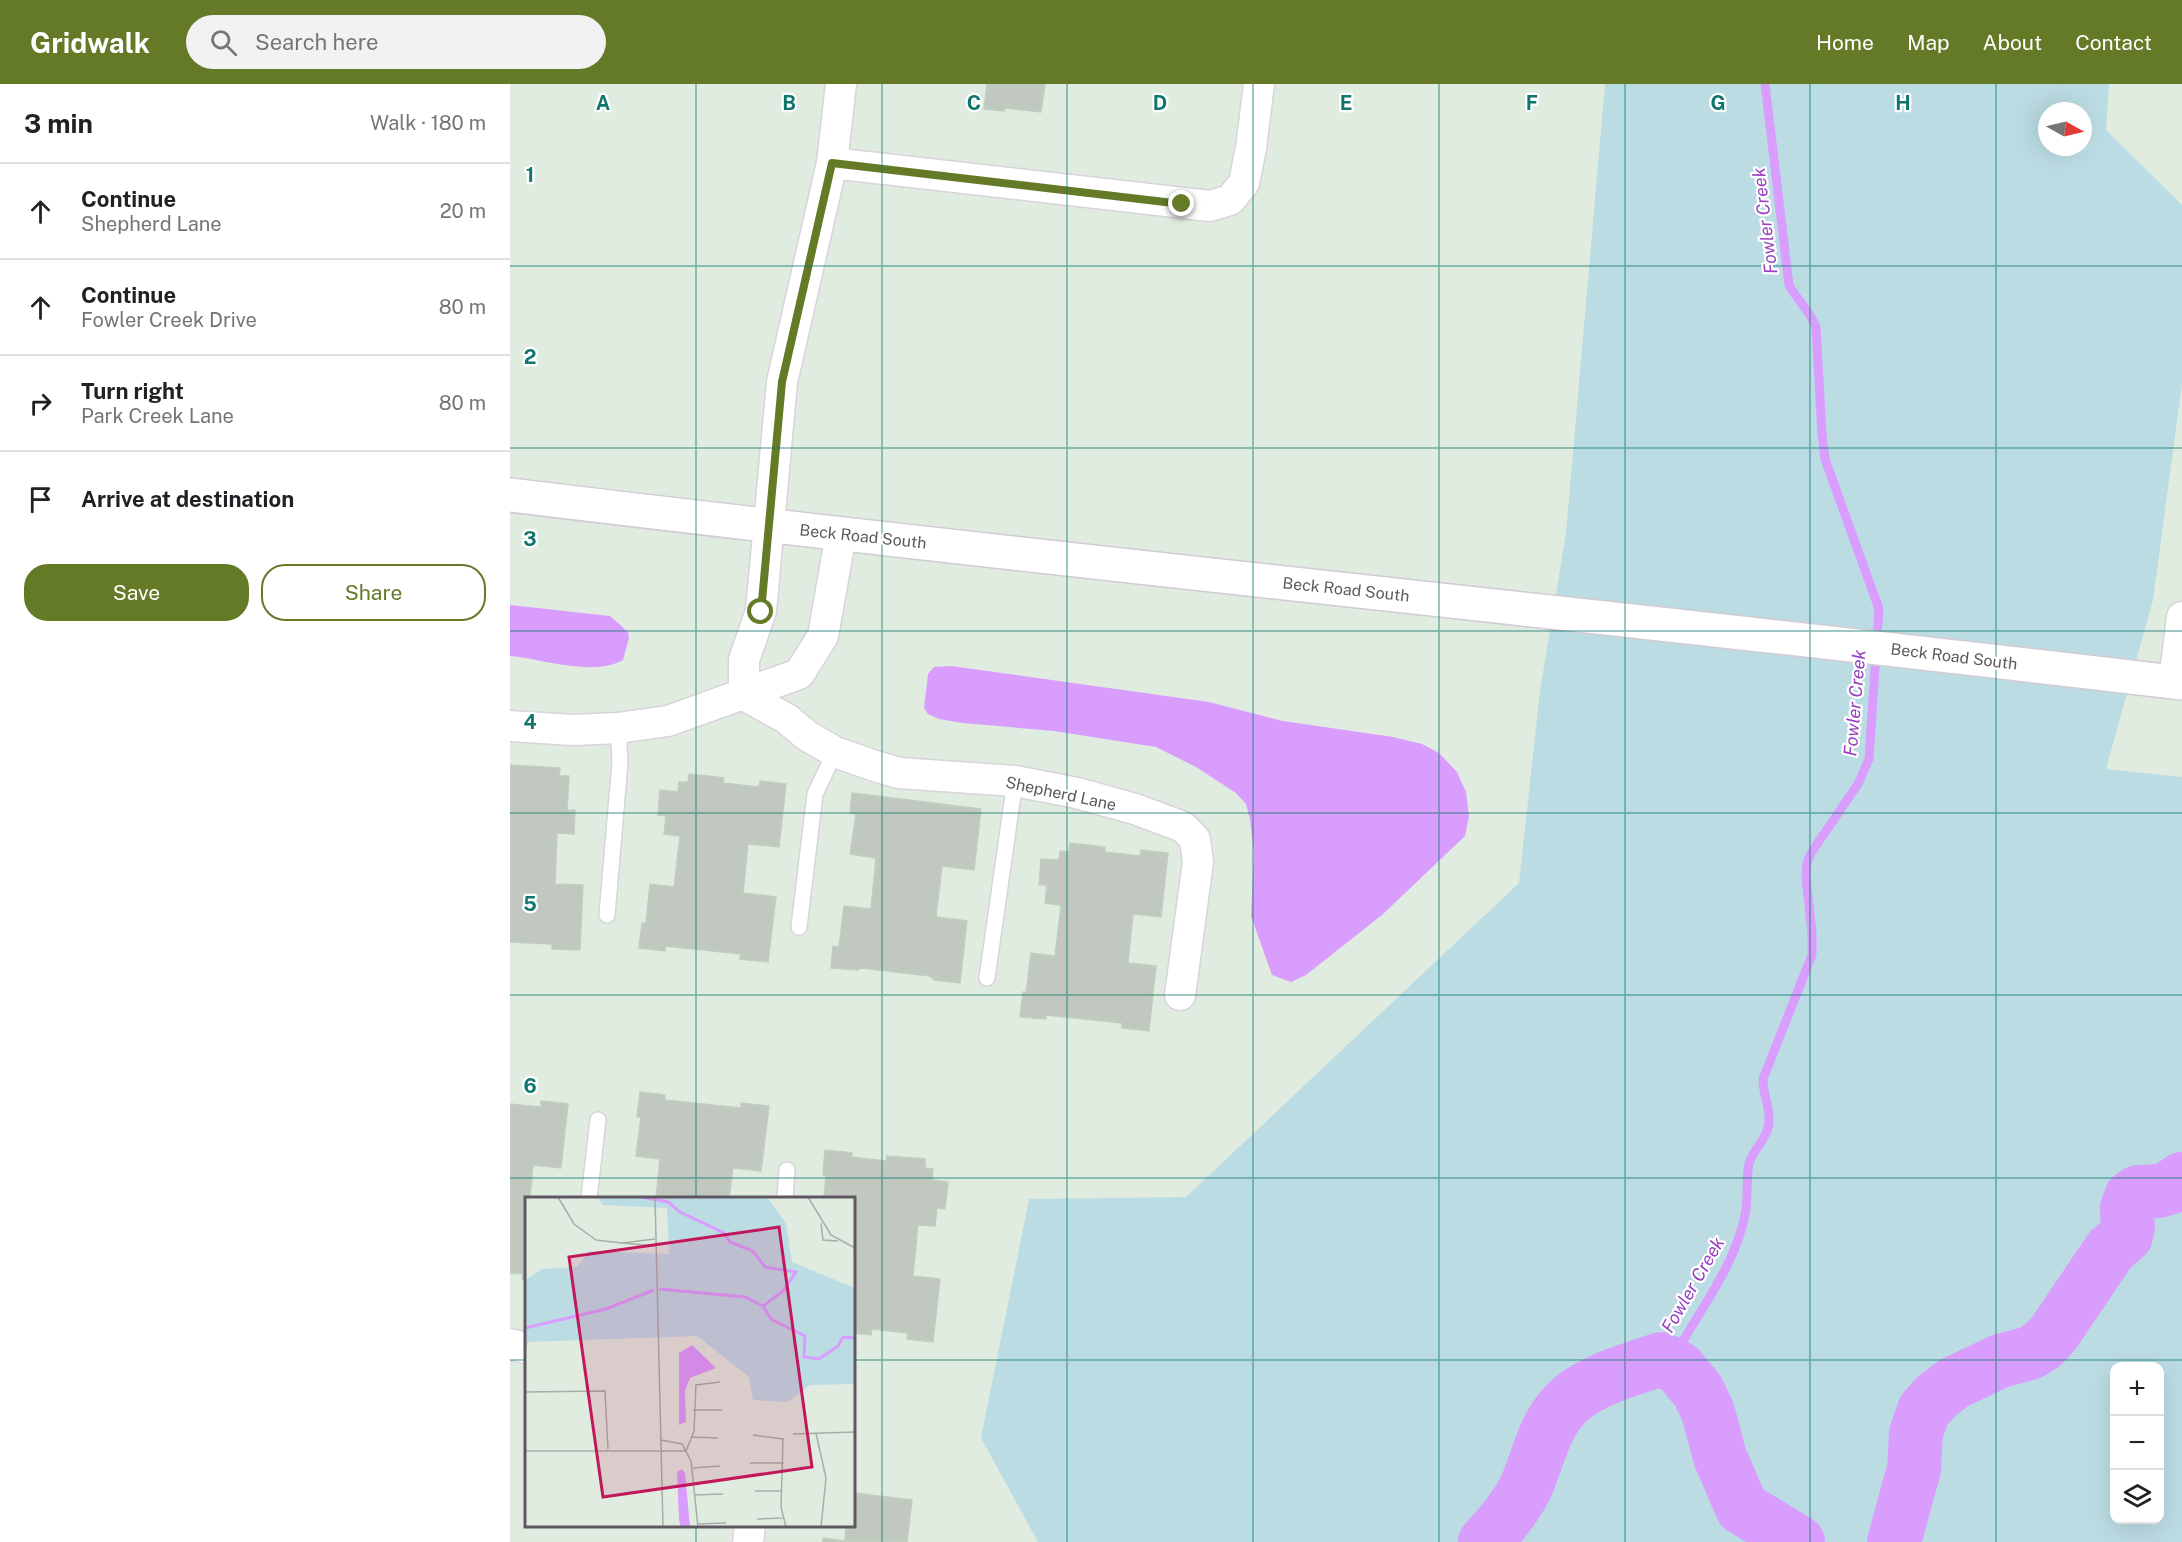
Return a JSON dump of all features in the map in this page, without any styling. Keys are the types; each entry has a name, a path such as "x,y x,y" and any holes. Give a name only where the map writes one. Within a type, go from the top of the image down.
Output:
{"main road":[{"name":"Beck Road South","path":"510,495 841,534 1842,642 2178,682"}],"street":[{"path":"744,695 744,660 761,612 782,382 832,163 841,84"},
{"path":"832,163 1210,206 1230,200 1244,183 1259,84"},
{"path":"510,726 533,729 618,728 668,721 799,674 823,636 841,534"},
{"path":"2178,682 2182,617"},
{"name":"Shepherd Lane","path":"744,695 787,719 806,735 835,752 899,773 1015,781 1077,793 1135,809 1183,827 1195,839 1198,862 1180,995"},
{"path":"510,1344 525,1348"},
{"path":"748,1542 750,1527"}],"lane":[{"path":"608,915 620,762 618,728"},
{"path":"799,927 815,794 835,752"},
{"path":"987,978 1015,781"},
{"path":"589,1197 598,1120"},
{"path":"785,1197 787,1170"}],"shaded area":[{"path":"1605,84 2109,84 2106,130 2182,205 2182,384 2153,600 2106,769 2182,777 2182,1542 1038,1542 981,1438 1029,1199 1186,1197 1519,883 1540,691 1566,533"},
{"path":"510,605 610,616 628,632 629,638 623,660 611,665 583,667 510,656"},
{"path":"951,666 1209,702 1283,721 1393,737 1422,744 1439,753 1457,772 1466,792 1469,816 1465,836 1382,915 1306,975 1291,982 1272,975 1251,916 1254,853 1250,820 1246,804 1236,793 1196,767 1156,747 1054,731 939,719 928,714 924,708 928,674 934,667"}],"building":[{"path":"987,84 1045,84 1041,112 1005,108 1004,111 984,109"},
{"path":"510,765 560,768 559,776 569,776 567,810 575,810 574,834 557,833 555,884 583,885 580,950 552,949 552,944 510,942"},
{"path":"689,774 724,778 723,783 759,787 760,781 786,784 779,847 748,844 743,893 776,897 768,962 740,959 741,954 665,946 665,951 639,948 642,923 646,923 650,884 674,887 680,836 664,834 666,816 658,815 660,790 678,792 679,782 688,782"},
{"path":"852,793 981,809 974,870 942,866 936,917 967,921 960,983 934,980 930,976 861,968 857,970 831,968 833,946 839,947 844,906 871,909 876,858 850,854 856,814 850,813"},
{"path":"1070,843 1105,847 1105,852 1140,856 1141,850 1168,853 1161,917 1133,914 1128,963 1156,966 1149,1031 1122,1028 1122,1023 1046,1015 1046,1019 1020,1017 1023,992 1026,993 1031,953 1055,956 1061,905 1045,903 1047,885 1039,885 1041,859 1059,860 1060,851 1069,852"},
{"path":"640,1092 665,1095 665,1100 741,1108 741,1103 769,1106 761,1171 733,1168 729,1197 656,1197 660,1159 636,1156 641,1117 637,1117"},
{"path":"541,1101 568,1104 561,1168 533,1165 530,1197 525,1197 525,1280 522,1279 523,1274 510,1273 510,1104 541,1107"},
{"path":"825,1150 852,1153 851,1157 886,1161 887,1156 925,1159 925,1168 933,1169 932,1180 948,1182 945,1209 937,1208 935,1226 918,1225 913,1276 940,1279 933,1342 907,1339 908,1333 872,1329 871,1335 855,1333 855,1197 824,1197 826,1175 823,1175"},
{"path":"855,1493 912,1500 907,1542 823,1542 823,1538 845,1541 846,1527 855,1527"}],"waterway":[{"name":"Fowler Creek","path":"1661,1359 1674,1351 1683,1341 1729,1262 1742,1228 1746,1210 1749,1164 1764,1137 1769,1122 1763,1079 1812,955 1806,878 1807,863 1811,853 1858,784 1869,759 1879,609 1825,459 1816,327 1789,285 1765,84"},
{"path":"1894,1542 1914,1469 1916,1433 1924,1410 1954,1383 2000,1361 2030,1353 2043,1345 2054,1333 2110,1250 2126,1236 2127,1208 2131,1197 2138,1192 2169,1188 2182,1179"},
{"path":"1485,1542 1519,1499 1551,1424 1566,1404 1596,1383 1661,1359 1679,1368 1698,1391 1708,1412 1720,1457 1742,1508 1798,1542"}],"route":[{"path":"761,612 782,382 832,163 1182,204"}]}
